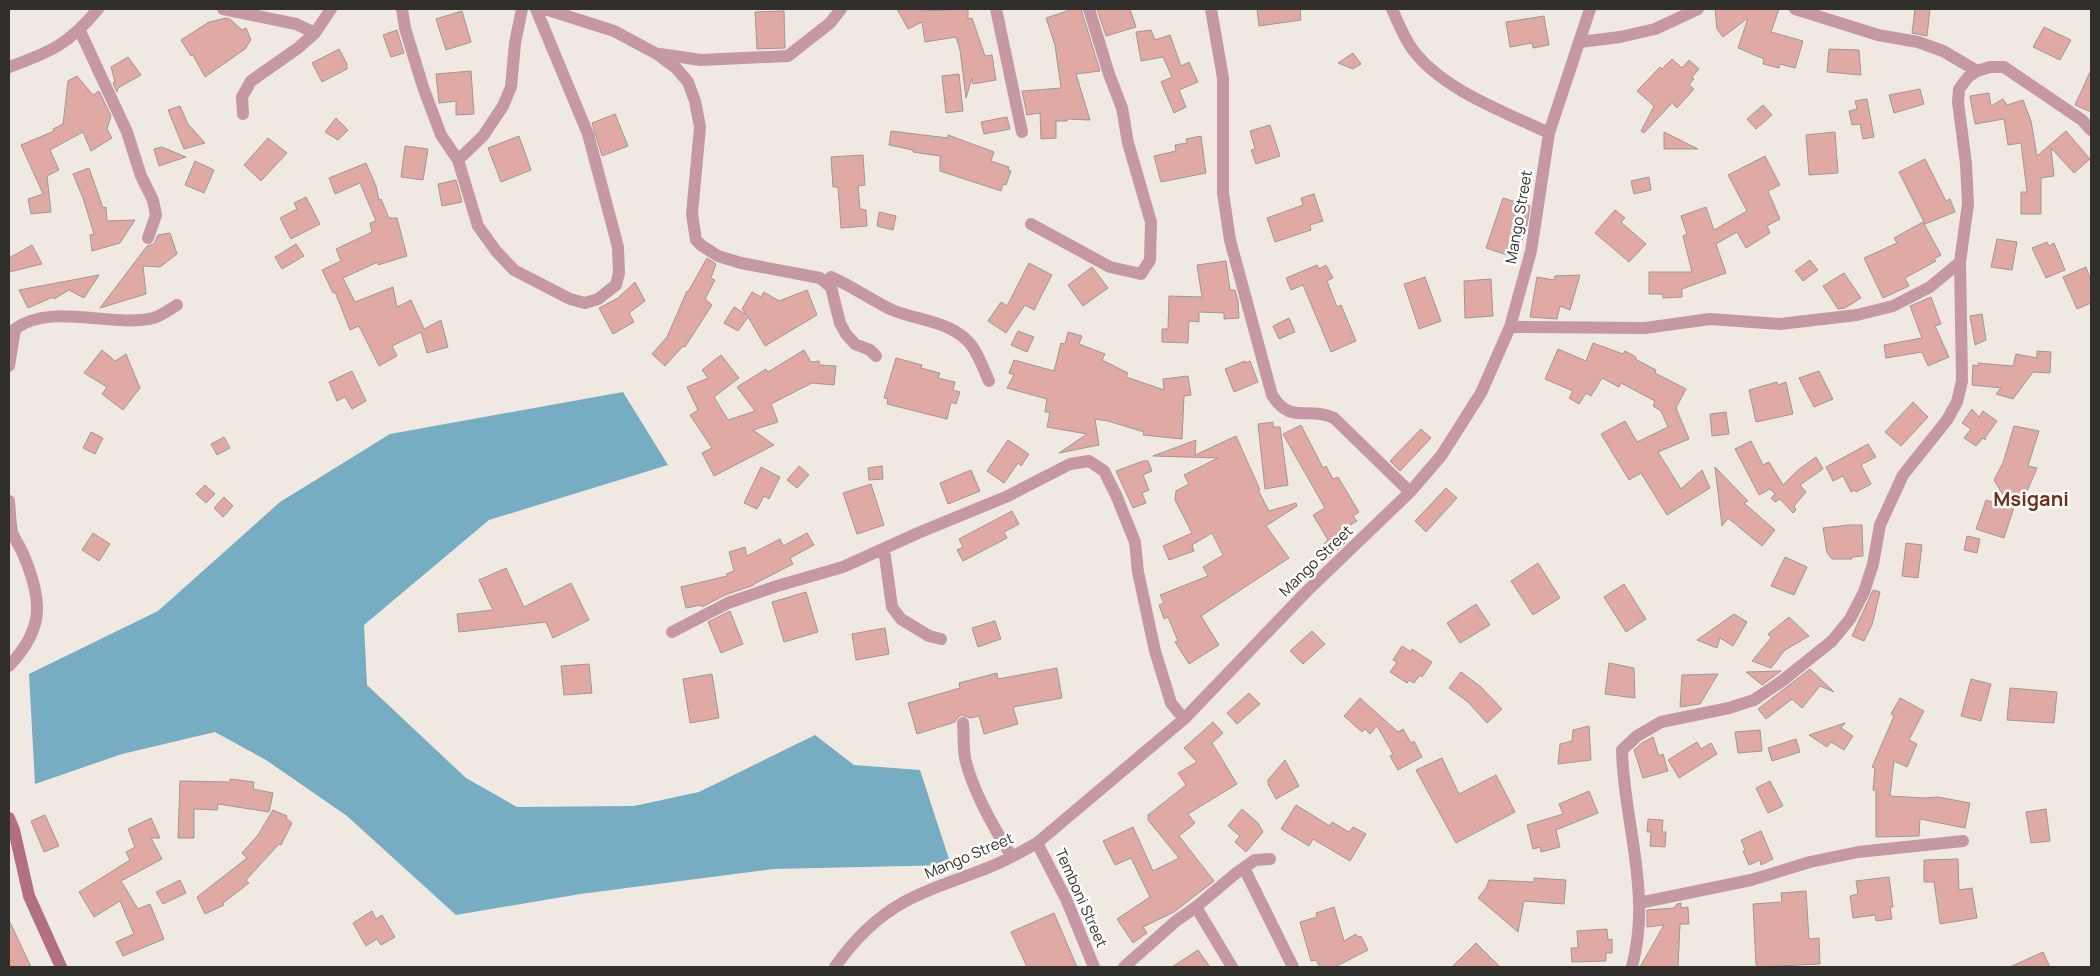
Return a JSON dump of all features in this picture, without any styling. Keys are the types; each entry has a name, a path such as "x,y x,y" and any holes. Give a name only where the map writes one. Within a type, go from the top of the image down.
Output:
{"street":[{"path":"9,66 33,58 65,43 80,30 98,9"},
{"path":"223,9 296,24 315,33"},
{"path":"244,114 242,97 251,82 298,48 315,33 331,9"},
{"path":"402,9 405,28 423,87 441,136 458,160 478,226 496,251 514,270 570,299 585,303 598,300 616,285 619,272 618,247 602,194 597,164 588,134 536,9"},
{"path":"458,160 483,136 509,94 515,44 522,9"},
{"path":"545,9 614,31 656,54 677,69 688,82 695,101 700,127 692,214 696,240 718,256 741,263 820,278 831,287 840,322 846,334 855,344 870,350 876,356"},
{"path":"656,54 701,60 788,56 830,23 841,9"},
{"path":"996,9 1022,132"},
{"path":"1031,224 1082,250 1110,267 1141,274 1150,260 1151,222 1128,143 1122,108 1109,74 1089,9"},
{"path":"1211,9 1223,78 1223,193 1230,240 1272,395 1283,409 1291,413 1300,415 1318,413 1334,418 1410,492"},
{"path":"1392,9 1412,50 1434,72 1473,97 1549,133"},
{"name":"Mango Street","path":"836,967 847,950 880,919 904,902 1012,857 1037,843 1184,719 1306,592 1410,492 1441,456 1482,393 1510,328 1531,251 1549,133 1590,9"},
{"path":"1580,42 1620,37 1655,29 1698,9"},
{"path":"1796,9 1878,35 1918,42 1943,51 1977,71"},
{"path":"80,30 127,132 141,176 153,200 156,214 148,238"},
{"path":"1632,967 1639,903 1635,853 1625,795 1622,750 1637,736 1661,722 1729,708 1754,700 1782,681 1832,641 1850,619 1864,592 1874,564 1880,525 1903,475 1947,420 1957,402 1962,381 1960,262 1968,204 1966,164 1958,102 1959,89 1968,77 1977,71 1990,67 2004,67 2082,120 2091,130"},
{"path":"1510,328 1644,328 1710,319 1780,324 1857,315 1893,306 1930,287 1960,262"},
{"path":"830,277 851,286 893,310 945,326 964,337 974,348 989,381"},
{"path":"9,366 15,329 25,322 51,318 84,317 128,322 155,318 177,305"},
{"path":"672,632 728,603 777,586 843,567 918,533 1008,496 1070,464 1088,461 1104,470 1135,542 1138,572 1155,651 1171,703 1184,719"},
{"path":"9,501 13,534 32,576 38,602 36,622 24,651 9,666"},
{"path":"884,549 892,607 901,619 929,636 941,639"},
{"path":"963,723 965,757 971,777 992,822 1012,857"},
{"path":"9,818 12,837 29,896 61,967"},
{"path":"1639,903 1751,880 1810,862 1858,852 1963,841"},
{"name":"Temboni Street","path":"1037,843 1066,899 1094,967"},
{"path":"1124,967 1176,921 1196,907 1219,885 1255,860 1270,859"},
{"path":"1244,868 1294,967"},
{"path":"1196,907 1232,967"}],"water":[{"path":"623,392 668,465 489,520 364,625 367,685 466,778 517,807 634,806 699,792 815,735 854,765 920,770 951,865 773,869 580,894 456,915 347,816 266,760 215,732 122,754 35,784 29,674 158,611 280,502 390,434"}],"building":[{"path":"897,9 921,9 922,11 968,9 968,19 972,18 985,56 992,55 996,80 973,84 972,78 966,98 960,50 956,37 925,42 922,22 908,29"},
{"path":"1073,9 1081,9 1100,71 1076,74 1090,120 1067,119 1067,121 1056,121 1056,138 1041,139 1040,113 1027,115 1022,91 1061,88 1055,45 1046,18"},
{"path":"1097,9 1130,9 1136,27 1106,36"},
{"path":"1257,9 1300,9 1301,20 1259,26"},
{"path":"1715,9 1779,9 1771,32 1803,41 1795,68 1780,64 1779,68 1763,64 1764,59 1738,48 1748,18 1723,37 1717,29"},
{"path":"1915,9 1930,9 1927,36 1912,33"},
{"path":"462,11 471,42 446,50 436,19"},
{"path":"784,11 785,48 757,49 755,12"},
{"path":"1544,16 1549,45 1533,48 1532,43 1510,47 1506,22"},
{"path":"226,18 230,19 242,30 246,28 251,40 245,49 205,77 193,55 191,56 181,40 209,22"},
{"path":"2044,27 2071,40 2060,60 2033,47"},
{"path":"397,30 404,53 391,57 383,35"},
{"path":"1151,30 1155,40 1170,35 1181,66 1189,62 1198,82 1179,90 1186,107 1174,113 1161,82 1172,77 1163,57 1141,61 1136,32"},
{"path":"339,49 347,64 347,69 322,82 312,63"},
{"path":"1829,49 1859,50 1861,75 1827,72"},
{"path":"1353,53 1361,64 1353,69 1338,63"},
{"path":"128,57 141,75 118,88 117,92 113,83 115,82 111,67"},
{"path":"1672,59 1682,68 1689,60 1699,69 1692,77 1694,79 1689,85 1694,89 1677,108 1672,103 1644,133 1641,131 1654,106 1637,91 1660,67 1662,69"},
{"path":"2091,70 2091,112 2075,105"},
{"path":"471,71 474,114 456,115 456,101 439,103 436,74"},
{"path":"959,74 963,111 946,113 942,76"},
{"path":"77,76 93,95 99,91 111,116 107,129 112,138 91,151 83,132 50,150 59,170 47,176 51,212 31,214 28,199 43,194 21,145 54,131 53,129 63,124 68,81"},
{"path":"1920,89 1924,104 1894,113 1889,95"},
{"path":"1989,93 1991,106 2003,99 2007,105 2023,100 2031,121 2037,156 2066,131 2090,159 2074,173 2051,148 2054,176 2041,178 2041,214 2021,214 2021,192 2027,192 2021,143 2008,145 2004,119 1975,124 1970,96"},
{"path":"1867,99 1874,137 1863,139 1860,124 1852,125 1849,111 1857,109 1855,101"},
{"path":"1763,105 1772,115 1756,129 1747,119"},
{"path":"180,106 188,124 205,143 184,149 168,110"},
{"path":"615,114 628,146 602,156 592,123"},
{"path":"1007,117 1010,129 984,134 981,122"},
{"path":"336,118 348,130 338,140 325,132"},
{"path":"1270,125 1280,156 1256,164 1251,150 1255,149 1250,131"},
{"path":"891,131 948,138 948,135 994,152 991,161 1009,167 1008,170 1011,171 1006,185 1003,184 1001,191 940,171 940,156 913,152 913,150 889,145"},
{"path":"1664,132 1698,149 1664,149"},
{"path":"1835,132 1838,173 1809,175 1806,135"},
{"path":"519,136 531,170 501,182 488,148"},
{"path":"1201,136 1206,173 1161,182 1154,156 1176,151 1175,145 1187,143 1186,139"},
{"path":"268,138 287,153 261,181 244,165"},
{"path":"405,146 428,149 423,180 401,177"},
{"path":"162,147 186,157 159,166 154,149"},
{"path":"863,155 865,185 858,186 860,209 866,210 867,226 841,228 838,187 833,187 831,157"},
{"path":"1765,156 1780,185 1768,191 1780,219 1767,226 1770,233 1746,248 1737,232 1716,244 1726,273 1682,289 1682,297 1663,298 1663,294 1649,294 1649,272 1692,272 1683,236 1687,234 1681,216 1706,207 1714,230 1747,211 1728,175"},
{"path":"1925,159 1946,201 1950,199 1955,212 1925,224 1899,172"},
{"path":"195,161 214,170 204,193 185,185"},
{"path":"366,163 376,186 379,200 381,199 389,218 397,218 407,256 378,265 378,262 343,278 355,302 393,287 397,307 411,300 424,329 441,320 448,347 427,353 421,332 392,346 397,356 379,366 359,326 350,330 335,292 333,293 322,270 341,261 336,249 372,232 370,223 376,221 360,183 335,194 329,178"},
{"path":"89,168 103,208 106,207 107,221 135,220 120,243 92,251 90,235 94,234 83,198 73,174"},
{"path":"1649,177 1651,190 1634,194 1631,181"},
{"path":"456,180 462,202 442,206 438,184"},
{"path":"1314,194 1323,221 1310,225 1311,230 1275,242 1267,218 1303,205 1301,198"},
{"path":"306,197 320,224 291,239 280,218 297,209 294,203"},
{"path":"1503,198 1530,206 1527,225 1516,258 1486,248"},
{"path":"1615,210 1625,218 1621,222 1646,244 1629,262 1595,233"},
{"path":"879,212 896,216 893,230 877,226"},
{"path":"1923,222 1941,255 1934,259 1936,261 1905,278 1909,286 1883,298 1864,258 1897,243 1894,238"},
{"path":"170,233 177,254 160,267 143,266 146,294 100,308 147,246 154,244 158,235"},
{"path":"1997,239 2017,242 2012,270 1991,267"},
{"path":"2047,242 2049,246 2054,243 2065,270 2046,278 2032,248"},
{"path":"296,244 304,256 282,269 275,257"},
{"path":"32,245 42,264 9,272 9,258"},
{"path":"707,258 716,264 711,278 715,280 705,299 712,305 685,347 683,346 665,366 652,354 667,337 687,291"},
{"path":"1810,260 1818,270 1803,281 1795,271"},
{"path":"1226,261 1230,290 1235,290 1238,301 1239,318 1224,319 1224,313 1199,312 1199,322 1189,321 1188,343 1162,342 1162,329 1168,329 1169,296 1202,297 1197,265"},
{"path":"1029,263 1052,275 1034,310 1025,305 1006,333 988,321 1001,302 1007,306"},
{"path":"1317,265 1319,269 1326,265 1333,278 1327,281 1337,307 1341,305 1356,341 1331,352 1303,285 1291,290 1286,278"},
{"path":"1092,267 1108,288 1083,306 1068,285"},
{"path":"2086,267 2091,281 2091,303 2077,309 2063,277"},
{"path":"1844,273 1861,298 1845,308 1838,309 1823,286"},
{"path":"99,275 84,298 69,290 54,299 53,297 28,308 19,290"},
{"path":"1580,275 1570,310 1560,306 1557,319 1530,317 1537,277 1554,280 1555,276"},
{"path":"1425,277 1441,321 1419,329 1404,284"},
{"path":"1491,279 1493,316 1465,318 1464,281"},
{"path":"635,282 645,301 629,313 634,322 613,334 599,308 618,298"},
{"path":"807,290 817,315 765,346 748,317 738,331 724,323 734,307 747,315 742,309 752,292 761,297 764,292 779,301"},
{"path":"1931,297 1941,324 1935,326 1949,357 1928,366 1922,352 1886,358 1884,345 1922,338 1910,306"},
{"path":"1982,314 1986,340 1975,345 1970,316"},
{"path":"1289,318 1295,332 1279,339 1273,326"},
{"path":"1018,331 1034,337 1027,352 1011,345"},
{"path":"1068,332 1082,336 1079,344 1105,354 1102,360 1128,373 1126,377 1164,390 1163,379 1188,376 1191,395 1184,396 1182,439 1143,435 1144,432 1095,419 1099,445 1059,453 1087,434 1047,427 1050,412 1045,412 1047,399 1007,388 1014,375 1009,373 1014,360 1054,371 1061,343 1065,344"},
{"path":"1593,343 1623,354 1625,351 1636,357 1635,359 1656,370 1655,373 1686,389 1676,408 1689,439 1658,452 1681,489 1702,470 1710,488 1667,515 1641,473 1629,480 1601,434 1625,421 1637,442 1668,427 1661,411 1653,406 1655,401 1621,383 1619,387 1602,378 1591,396 1586,393 1579,404 1569,398 1573,391 1545,379 1558,349 1586,361"},
{"path":"102,350 115,361 126,354 140,388 123,410 102,394 107,387 84,373"},
{"path":"804,350 811,362 819,361 820,365 836,366 834,385 812,383 771,404 778,422 753,430 774,445 714,476 702,453 712,448 690,415 698,410 687,387 708,378 702,370 721,355 739,378 714,397 728,420 755,411 737,387 766,369 768,372"},
{"path":"2037,351 2051,352 2050,373 2033,372 2013,399 1996,394 2001,388 1972,385 1973,365 1978,366 1978,363 2013,366 2016,354 2037,358"},
{"path":"896,358 922,365 921,368 940,373 938,378 955,382 953,390 960,392 956,404 951,402 947,419 887,404 888,399 884,398"},
{"path":"1245,361 1245,363 1250,361 1258,382 1234,392 1225,369"},
{"path":"352,371 366,401 352,409 345,397 337,401 329,382"},
{"path":"1819,371 1833,399 1814,407 1799,378"},
{"path":"1777,382 1778,385 1786,382 1793,414 1756,422 1749,390"},
{"path":"1913,402 1928,417 1901,446 1885,432"},
{"path":"1972,409 1979,417 1983,411 1997,421 1985,438 1986,440 1983,438 1976,446 1964,438 1971,429 1962,423"},
{"path":"1726,412 1729,434 1712,436 1710,414"},
{"path":"1273,422 1273,427 1280,427 1288,485 1265,489 1258,424"},
{"path":"1301,425 1323,468 1326,466 1333,479 1338,477 1359,512 1353,516 1357,521 1337,533 1345,543 1326,560 1317,550 1328,540 1313,515 1325,508 1283,434"},
{"path":"2014,426 2039,431 2028,466 2037,468 2025,496 2018,495 2004,538 1976,529 1986,500 2011,508 1994,480 2003,463"},
{"path":"1421,429 1431,438 1400,471 1390,461"},
{"path":"91,432 103,438 95,454 83,448"},
{"path":"1236,436 1260,490 1258,490 1269,511 1296,503 1297,506 1266,526 1289,558 1201,616 1219,645 1189,664 1175,642 1178,641 1168,617 1164,619 1159,605 1164,603 1160,595 1208,576 1203,567 1223,555 1212,533 1192,545 1194,551 1169,560 1163,546 1192,533 1175,500 1176,491 1189,484 1184,475 1218,458 1153,456 1196,440 1195,455"},
{"path":"224,437 230,448 217,455 211,444"},
{"path":"1008,440 1029,454 1021,466 1018,463 1004,483 987,471"},
{"path":"1751,441 1763,465 1769,462 1783,485 1798,470 1816,457 1823,469 1800,485 1806,492 1794,506 1796,510 1793,513 1780,499 1775,502 1771,498 1775,494 1770,489 1759,495 1735,449"},
{"path":"1868,444 1876,457 1861,465 1871,484 1856,492 1855,490 1851,492 1843,476 1833,481 1826,467"},
{"path":"1148,461 1152,471 1143,475 1149,490 1142,493 1146,503 1133,508 1116,471"},
{"path":"799,466 809,475 797,488 787,480"},
{"path":"882,466 883,479 869,480 868,468"},
{"path":"761,467 780,477 769,499 764,496 757,509 744,503"},
{"path":"1715,467 1748,501 1744,503 1775,530 1762,546 1728,518 1722,526"},
{"path":"971,470 980,491 948,504 940,483"},
{"path":"871,484 884,525 857,534 843,493"},
{"path":"205,485 215,494 206,503 196,494"},
{"path":"1446,488 1457,498 1426,532 1415,521"},
{"path":"224,497 233,506 223,517 214,508"},
{"path":"1012,511 1019,524 1004,532 1007,538 963,561 957,550 963,547 959,539"},
{"path":"1862,525 1863,556 1852,557 1852,559 1832,559 1827,553 1823,528"},
{"path":"93,533 110,544 99,561 82,550"},
{"path":"807,533 814,545 790,558 793,564 754,585 725,595 702,607 701,605 686,608 681,587 727,576 726,574 734,571 729,552 745,547 747,556 780,539 783,546"},
{"path":"1967,536 1980,539 1977,553 1964,550"},
{"path":"1906,543 1922,545 1918,578 1902,576"},
{"path":"1785,557 1807,567 1794,595 1771,586"},
{"path":"1538,563 1560,598 1533,615 1511,581"},
{"path":"506,568 524,607 571,583 589,620 553,638 546,622 459,632 457,614 493,610 479,580"},
{"path":"1624,584 1646,619 1626,632 1604,597"},
{"path":"1873,590 1880,592 1872,625 1864,641 1852,636"},
{"path":"806,592 818,632 784,642 772,602"},
{"path":"1476,604 1490,625 1460,643 1447,623"},
{"path":"730,611 743,644 721,653 708,622"},
{"path":"1734,614 1747,622 1733,646 1720,638 1717,648 1697,640"},
{"path":"1789,617 1809,636 1785,650 1771,668 1752,661 1771,638 1768,634"},
{"path":"995,621 1001,639 978,647 972,628"},
{"path":"885,628 889,654 856,660 852,634"},
{"path":"1312,631 1325,644 1303,664 1290,651"},
{"path":"1402,646 1411,652 1412,649 1432,662 1422,677 1420,675 1414,683 1409,680 1407,683 1390,672 1397,662 1393,660"},
{"path":"1609,663 1634,668 1635,698 1605,694"},
{"path":"589,664 592,693 564,695 561,666"},
{"path":"1057,668 1062,698 1013,707 1018,724 984,734 979,716 970,718 962,715 955,722 917,734 908,703 960,688 959,683 997,673 998,679"},
{"path":"1810,669 1834,692 1820,686 1802,708 1792,699 1766,719 1758,709"},
{"path":"1781,671 1762,685 1746,672"},
{"path":"1461,672 1481,687 1502,709 1487,723 1468,702 1449,688"},
{"path":"712,674 719,718 690,723 683,679"},
{"path":"1718,674 1700,704 1680,707 1682,675"},
{"path":"1971,679 1991,684 1981,721 1961,716"},
{"path":"2010,688 2057,692 2054,723 2007,720"},
{"path":"1249,693 1260,704 1237,724 1227,713"},
{"path":"1360,698 1398,732 1403,729 1411,743 1414,741 1422,757 1398,770 1390,756 1393,754 1377,726 1370,734 1365,729 1362,732 1344,716"},
{"path":"1900,698 1924,711 1909,740 1917,744 1907,767 1894,761 1890,796 1938,797 1970,803 1965,828 1920,819 1919,836 1876,837 1876,791 1873,790 1875,768 1872,767 1894,716 1891,714"},
{"path":"1213,722 1223,733 1212,743 1237,784 1188,814 1195,823 1179,836 1214,881 1174,912 1143,927 1147,933 1133,943 1117,919 1150,897 1131,858 1115,865 1103,841 1133,827 1153,871 1179,858 1148,820 1148,815 1186,785 1178,773 1197,762 1184,748"},
{"path":"1845,723 1841,728 1853,736 1844,750 1831,742 1827,747 1809,735"},
{"path":"1589,726 1591,760 1558,764 1560,744 1572,741 1573,730"},
{"path":"1760,730 1762,751 1738,753 1735,732"},
{"path":"1653,737 1659,756 1663,754 1668,771 1643,778 1634,750"},
{"path":"1796,739 1800,752 1772,761 1768,748"},
{"path":"1697,742 1701,749 1711,743 1717,754 1679,778 1668,760"},
{"path":"1442,758 1459,794 1496,775 1515,812 1456,843 1416,770"},
{"path":"1285,760 1299,786 1276,799 1268,784 1268,780"},
{"path":"230,779 254,782 253,789 273,793 269,812 218,804 217,810 194,809 194,838 178,838 180,781 230,782"},
{"path":"1770,781 1783,806 1768,813 1756,788"},
{"path":"1589,791 1598,813 1556,830 1560,847 1541,852 1540,847 1533,849 1527,825 1563,814 1559,804"},
{"path":"1296,805 1330,826 1332,822 1349,832 1353,827 1366,834 1350,861 1313,839 1309,846 1281,829"},
{"path":"1242,809 1258,823 1263,832 1246,852 1235,842 1240,836 1228,826"},
{"path":"2046,809 2050,841 2031,843 2026,812"},
{"path":"273,810 287,816 286,818 292,823 281,845 279,844 246,880 249,883 223,903 224,905 205,914 197,897 247,858 242,853 258,835"},
{"path":"45,815 59,846 44,852 31,821"},
{"path":"151,818 160,838 151,838 162,859 121,881 138,909 150,904 164,939 123,956 116,942 134,934 120,901 94,917 79,892 130,860 126,852 135,847 128,829"},
{"path":"1648,819 1663,820 1662,832 1666,832 1665,847 1650,846 1651,832 1647,832"},
{"path":"1761,831 1773,859 1761,865 1760,860 1749,865 1741,840"},
{"path":"1958,859 1959,890 1972,888 1977,918 1940,924 1934,882 1924,882 1924,860"},
{"path":"1889,877 1893,907 1890,907 1892,919 1876,921 1875,915 1853,918 1850,896 1858,894 1856,881"},
{"path":"1534,878 1566,880 1564,904 1524,901 1518,932 1478,898 1486,888 1489,880 1534,882"},
{"path":"180,880 186,893 163,904 156,892"},
{"path":"1806,891 1809,939 1819,938 1820,964 1759,967 1756,965 1753,904 1782,902 1781,893"},
{"path":"1681,903 1681,908 1688,907 1689,924 1680,924 1678,967 1640,967 1664,925 1647,927 1647,910 1674,908 1677,904"},
{"path":"1334,907 1344,941 1356,934 1358,937 1361,936 1368,950 1335,967 1320,967 1316,960 1311,961 1300,922 1317,917 1316,913"},
{"path":"372,911 376,919 382,915 395,937 381,945 377,939 366,946 353,923"},
{"path":"1054,913 1077,967 1027,967 1011,932"},
{"path":"9,920 31,967 9,967"},
{"path":"1607,929 1608,940 1612,939 1612,953 1606,953 1606,961 1572,962 1571,948 1578,948 1577,931"},
{"path":"1476,943 1500,967 1452,967"},
{"path":"1198,950 1210,967 1172,967"},
{"path":"2043,952 2050,967 2010,967"}],"district":[{"name":"Msigani","path":"2031,499"}]}
